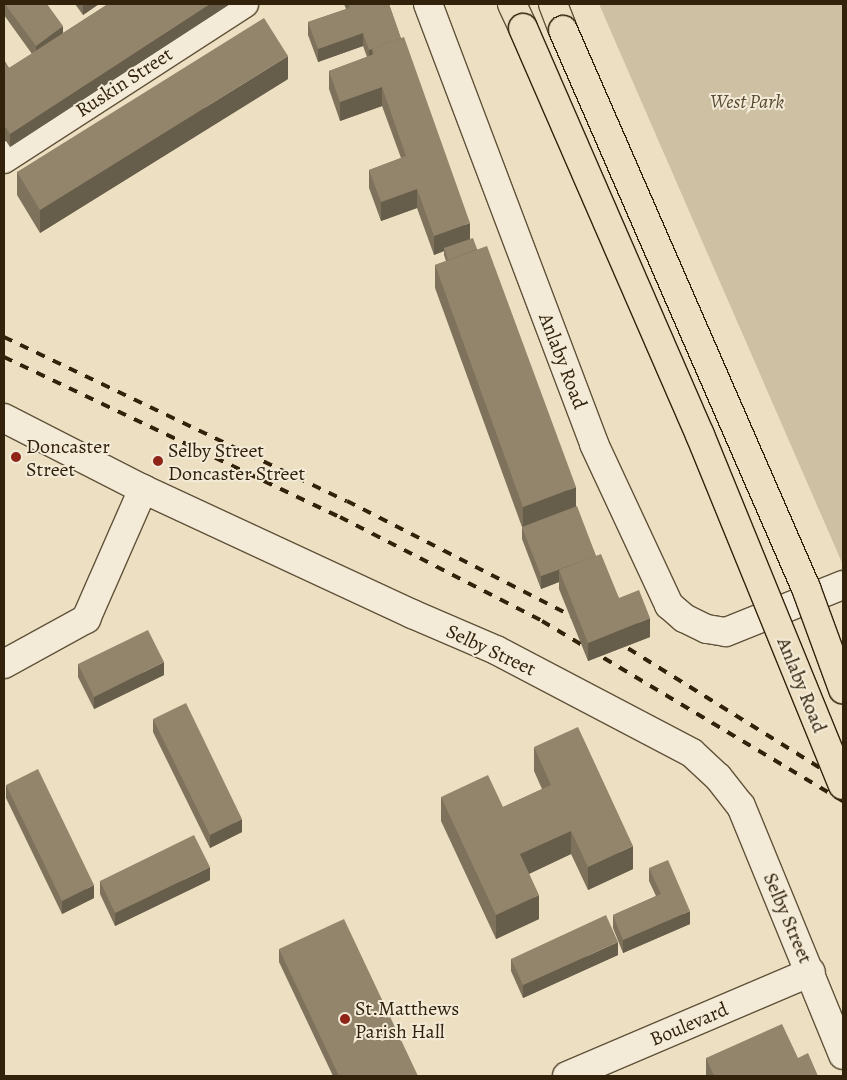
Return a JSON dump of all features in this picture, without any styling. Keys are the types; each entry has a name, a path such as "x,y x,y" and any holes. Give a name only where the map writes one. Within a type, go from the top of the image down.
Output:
{"main road":[{"name":"Anlaby Road","path":"512,4 700,435 843,785"},
{"name":"Anlaby Road","path":"553,4 806,588 843,689"}],"street":[{"name":"Ruskin Street","path":"4,159 244,4"},
{"name":"Anlaby Road","path":"428,4 594,444 669,606 684,618 699,626 726,632 843,585"},
{"name":"Selby Street","path":"4,418 143,489 412,614 496,650 692,753 718,777 741,806 811,972 838,1027"},
{"path":"4,664 86,619 143,489"},
{"name":"Boulevard","path":"567,1076 811,972"},
{"path":"838,1027 843,1055"}],"green space":[{"name":"West Park","path":"599,4 843,4 843,565"}],"building":[{"path":"5,4 47,4 63,26 36,46"},
{"path":"108,4 210,4 10,134 4,125 4,60 9,68"},
{"path":"348,4 389,4 401,38 369,50 363,33 318,49 308,22 350,8"},
{"path":"264,18 288,56 40,210 17,172"},
{"path":"404,37 470,223 434,236 417,189 381,202 369,170 406,156 382,87 340,102 329,71 374,54 372,49"},
{"path":"473,238 477,249 448,260 444,248"},
{"path":"487,246 576,487 523,507 435,265"},
{"path":"577,506 596,556 541,576 522,527"},
{"path":"601,554 619,598 639,590 650,618 588,643 559,570"},
{"path":"148,630 164,662 94,697 78,664"},
{"path":"186,703 242,819 210,835 153,719"},
{"path":"578,727 633,846 588,867 571,831 520,854 539,895 496,915 441,797 488,775 503,807 551,785 534,747"},
{"path":"38,769 94,885 62,901 6,785"},
{"path":"194,835 210,867 115,913 100,881"},
{"path":"668,860 690,911 623,940 613,915 661,894 649,868"},
{"path":"606,915 618,942 523,985 511,959"},
{"name":"St.Matthews Parish Hall","path":"344,919 418,1076 339,1076 279,949"},
{"path":"782,1024 798,1058 808,1053 818,1076 714,1076 706,1058"}],"railway":[{"path":"4,337 347,501 583,622"},
{"path":"4,357 340,517 542,621 843,801"},
{"path":"613,639 843,782"}],"place":[{"name":"Doncaster Street","path":"16,457"},
{"name":"Selby Street Doncaster Street","path":"158,461"},
{"name":"St.Matthews Parish Hall","path":"345,1019"}]}
